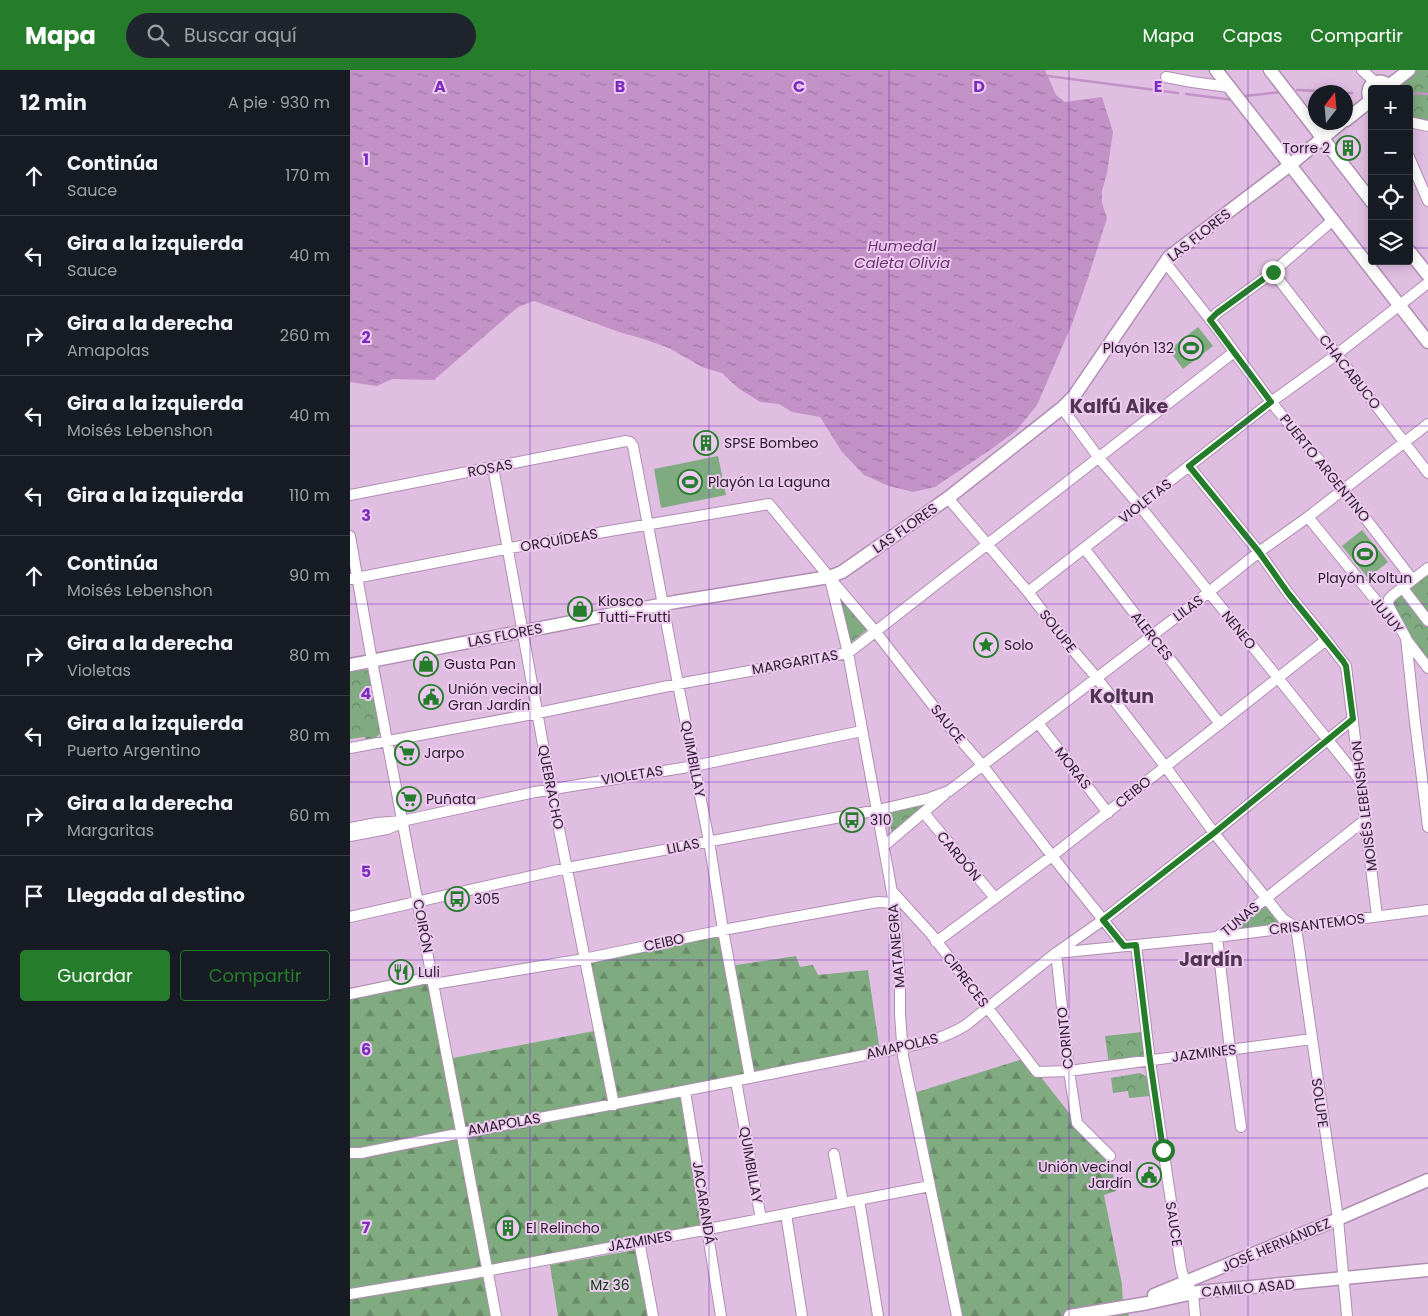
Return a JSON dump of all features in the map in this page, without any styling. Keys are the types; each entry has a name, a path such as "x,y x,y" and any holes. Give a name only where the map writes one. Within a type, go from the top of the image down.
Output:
{"street":[{"path":"1216,70 1428,342"},
{"path":"1270,70 1368,197"},
{"path":"1362,70 1375,82 1383,82 1387,85"},
{"path":"1392,85 1409,70"},
{"path":"1166,77 1229,87"},
{"path":"1372,85 1375,82"},
{"path":"1353,115 1368,104"},
{"path":"1413,123 1428,126"},
{"name":"LAS FLORES","path":"350,665 663,604 829,577 842,572 948,498 1062,408 1074,396 1164,262 1182,246 1290,165 1332,130"},
{"path":"1413,166 1428,201"},
{"path":"1210,320 1273,272 1333,220"},
{"path":"1413,256 1428,275"},
{"name":"PUERTO ARGENTINO","path":"1164,262 1271,402 1412,579"},
{"name":"CHACABUCO","path":"1273,272 1428,473"},
{"name":"VIOLETAS","path":"1028,592 1428,282"},
{"name":"MARGARITAS","path":"350,748 848,653 1234,352"},
{"name":"NENEO","path":"1062,408 1100,458 1360,781"},
{"name":"LILAS","path":"884,846 949,791 1428,424"},
{"name":"ROSAS","path":"350,495 626,441 630,442"},
{"name":"QUIMBILLAY","path":"630,442 633,446 709,841 750,1078"},
{"path":"1189,466 1259,552 1288,593 1326,640"},
{"name":"QUEBRACHO","path":"493,467 551,789 614,1105"},
{"name":"SOLUPE","path":"948,498 1028,592 1096,677 1214,833 1283,919 1296,927 1338,1219 1347,1316"},
{"name":"ORQUÍDEAS","path":"354,578 648,524 769,504"},
{"name":"SAUCE","path":"769,504 875,631 1124,946"},
{"name":"JUJUY","path":"1308,517 1428,668"},
{"name":"COIRÓN","path":"350,536 354,578 372,661 496,1316"},
{"name":"ALERCES","path":"1084,548 1220,724"},
{"path":"1428,568 1389,598 1388,605 1406,638 1428,827"},
{"name":"MATANEGRA","path":"829,577 848,653 894,903 900,978 903,1056 957,1316"},
{"path":"1402,587 1428,621"},
{"name":"MOISÉS LEBENSHON","path":"1326,640 1346,666 1377,916"},
{"name":"CEIBO","path":"936,942 1052,856 1326,640"},
{"name":"AMAPOLAS","path":"350,1154 736,1081 903,1047 954,1033 1214,833 1353,719"},
{"name":"MORAS","path":"1038,723 1108,812"},
{"name":"VIOLETAS","path":"350,828 402,821 551,789 694,766 862,731"},
{"name":"LILAS","path":"350,917 567,868 878,810 930,798 949,791"},
{"name":"CARDÓN","path":"924,813 995,898"},
{"name":"TUNAS","path":"1241,1127 1217,937 1365,820"},
{"name":"VIOLETAS","path":"350,836 387,829 396,826 402,821"},
{"name":"CIPRECES","path":"891,890 936,942 1037,1072"},
{"name":"LILAS","path":"350,909 403,901 418,901"},
{"name":"CEIBO","path":"350,994 584,959 723,930 866,904 878,902 894,903"},
{"name":"CRISANTEMOS","path":"1056,953 1217,937 1428,910"},
{"name":"SAUCE","path":"1136,945 1150,1060 1181,1268 1189,1287 1195,1316"},
{"name":"CORINTO","path":"1056,953 1068,1071 1077,1123 1110,1156"},
{"name":"JAZMINES","path":"1037,1072 1068,1071 1312,1040"},
{"name":"QUIMBILLAY","path":"736,1081 761,1219"},
{"name":"JACARANDÁ","path":"686,1091 721,1316"},
{"path":"834,1154 844,1203"},
{"name":"JOSÉ HERNÁNDEZ","path":"1189,1287 1428,1180"},
{"name":"JAZMINES","path":"350,1294 487,1271 930,1186"},
{"path":"860,1200 878,1316"},
{"path":"786,1214 802,1316"},
{"path":"639,1241 650,1315"},
{"name":"CAMILO ASAD","path":"1070,1316 1148,1303 1189,1287 1345,1279 1428,1270"}],"green space":[{"path":"1409,70 1428,70 1428,126 1413,123 1413,85 1395,85"},
{"name":"Playón 132","path":"1198,327 1213,346 1183,369 1169,350"},
{"name":"Playón La Laguna","path":"718,456 726,495 661,508 654,469"},
{"name":"Playón Koltun","path":"1362,530 1388,562 1368,578 1342,546"},
{"path":"1428,568 1428,668 1406,638 1389,599"},
{"path":"833,586 869,628 848,645"},
{"path":"363,669 370,671 382,732 375,738 367,740 364,737 350,739 350,671"},
{"path":"933,800 892,834 888,812"},
{"path":"1263,902 1285,924 1230,931"},
{"path":"723,930 730,966 796,956 800,967 813,965 818,975 868,970 880,1052 686,1091 708,1229 488,1271 496,1316 350,1316 350,994 432,977 448,1059 599,1030 584,959"},
{"path":"1142,1032 1144,1054 1140,1060 1109,1065 1105,1036"},
{"path":"1026,1058 1077,1123 1110,1156 1116,1191 1104,1195 1122,1284 1123,1307 1129,1316 957,1316 911,1094"},
{"path":"1140,1073 1147,1077 1150,1096 1129,1098 1128,1091 1113,1093 1111,1078"},
{"name":"Mz 36","path":"636,1250 647,1316 558,1316 550,1265"}],"water":[{"name":"Humedal Caleta Olivia","path":"350,70 1045,70 1056,95 1065,102 1102,97 1113,132 1107,173 1102,191 1102,203 1107,218 1072,324 1037,405 1016,431 990,450 935,487 913,492 889,486 864,475 842,452 820,417 792,412 779,404 760,402 738,388 722,373 702,367 669,348 534,301 518,307 434,380 392,379 377,386 350,382"}],"waterway":[{"path":"1048,76 1178,93"},
{"path":"1297,90 1308,90"},
{"path":"1245,96 1280,92"},
{"path":"1413,93 1428,94"},
{"path":"1186,94 1234,100"}],"place":[{"name":"Torre 2","path":"1348,148"},
{"name":"Playón 132","path":"1191,348"},
{"name":"SPSE Bombeo","path":"706,443"},
{"name":"Playón La Laguna","path":"690,482"},
{"name":"Playón Koltun","path":"1365,554"},
{"name":"Kiosco Tutti-Frutti","path":"580,609"},
{"name":"Solo","path":"986,645"},
{"name":"Gusta Pan","path":"426,664"},
{"name":"Unión vecinal Gran Jardín","path":"431,697"},
{"name":"Jarpo","path":"407,753"},
{"name":"Puñata","path":"409,799"},
{"name":"310","path":"852,820"},
{"name":"305","path":"457,899"},
{"name":"Luli","path":"401,972"},
{"name":"Unión vecinal Jardín","path":"1149,1175"},
{"name":"El Relincho","path":"508,1228"}],"district":[{"name":"Kalfú Aike","path":"1119,406"},
{"name":"Koltun","path":"1122,696"},
{"name":"Jardín","path":"1211,959"}],"route":[{"path":"1163,1150 1136,945 1124,946 1103,920 1214,833 1353,719 1346,666 1343,661 1288,593 1259,552 1189,466 1271,402 1210,320 1273,272"}]}
